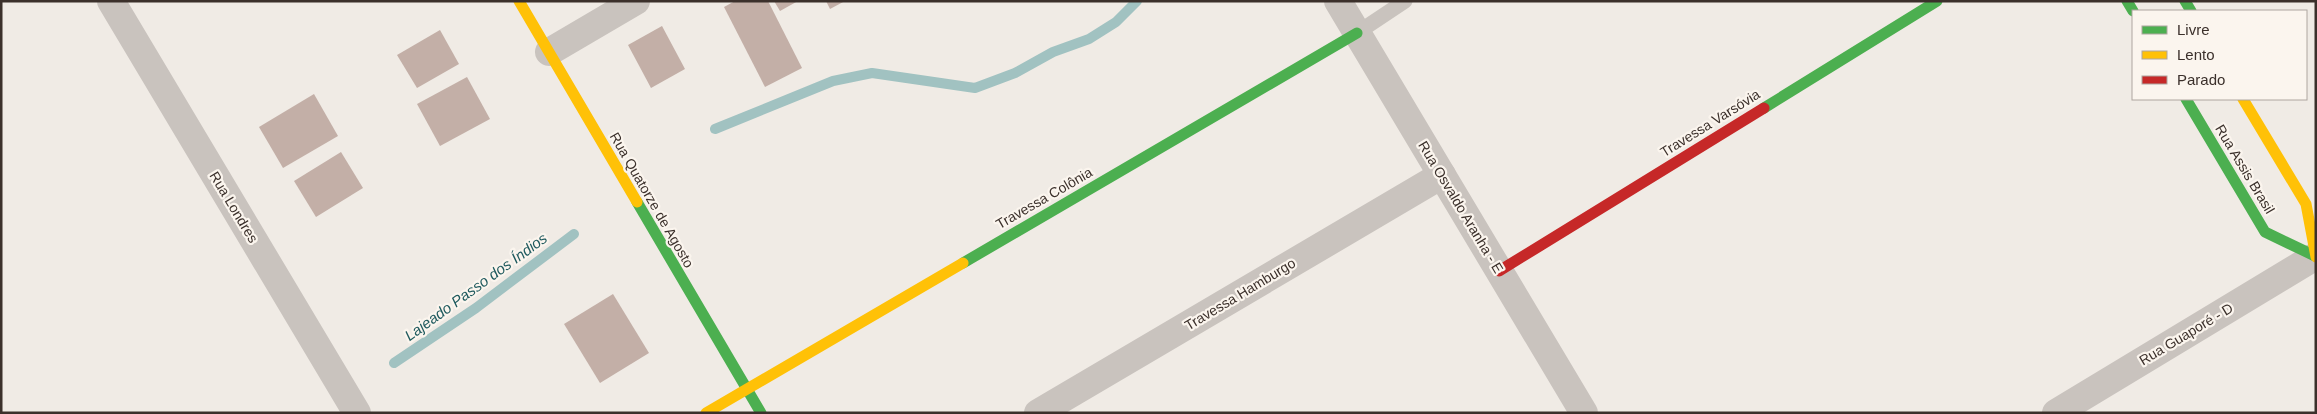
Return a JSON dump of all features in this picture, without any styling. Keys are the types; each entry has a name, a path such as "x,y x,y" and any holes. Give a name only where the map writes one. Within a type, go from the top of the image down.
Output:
{"street":[{"name":"Rua Londres","path":"111,1 357,413"},
{"name":"Rua Quatorze de Agosto","path":"518,1 761,413"},
{"path":"549,52 636,1"},
{"name":"Rua Osvaldo Aranha - E","path":"1338,1 1584,413"},
{"name":"Travessa Varsóvia","path":"1499,271 1937,1"},
{"name":"Travessa Colônia","path":"706,413 1357,33"},
{"name":"Rua Assis Brasil","path":"2187,100 2265,232 2316,256"},
{"path":"2244,100 2306,204 2316,256"},
{"name":"Travessa Hamburgo","path":"1038,413 1442,175"},
{"name":"Rua Guaporé - D","path":"2056,413 2316,256"}],"lane":[{"path":"1357,33 1405,1"}],"building":[{"path":"735,1 768,1 802,68 765,87 724,7"},
{"path":"774,1 798,1 780,11"},
{"path":"826,1 845,1 830,9"},
{"path":"662,26 685,69 651,88 628,45"},
{"path":"440,30 459,64 417,88 397,55"},
{"path":"467,77 490,119 440,146 417,104"},
{"path":"314,94 338,136 283,168 259,127"},
{"path":"341,152 363,188 316,217 294,181"},
{"path":"613,294 649,353 600,383 564,324"}],"waterway":[{"name":"Lajeado Passo dos Índios","path":"715,129 833,81 872,73 975,88 1015,73 1053,52 1089,39 1116,22 1137,1"},
{"name":"Lajeado Passo dos Índios","path":"394,363 476,308 574,234"}],"traffic: fast":[{"path":"1764,108 1937,1"},
{"path":"2127,1 2132,10"},
{"path":"2185,1 2190,10"},
{"path":"963,263 1357,33"},
{"path":"2187,100 2265,232 2315,256"},
{"path":"637,202 761,413"}],"traffic: slow":[{"path":"519,1 637,202"},
{"path":"2244,100 2306,204 2316,257"},
{"path":"706,413 963,263"}],"traffic: jam":[{"path":"1499,271 1764,108"}]}
